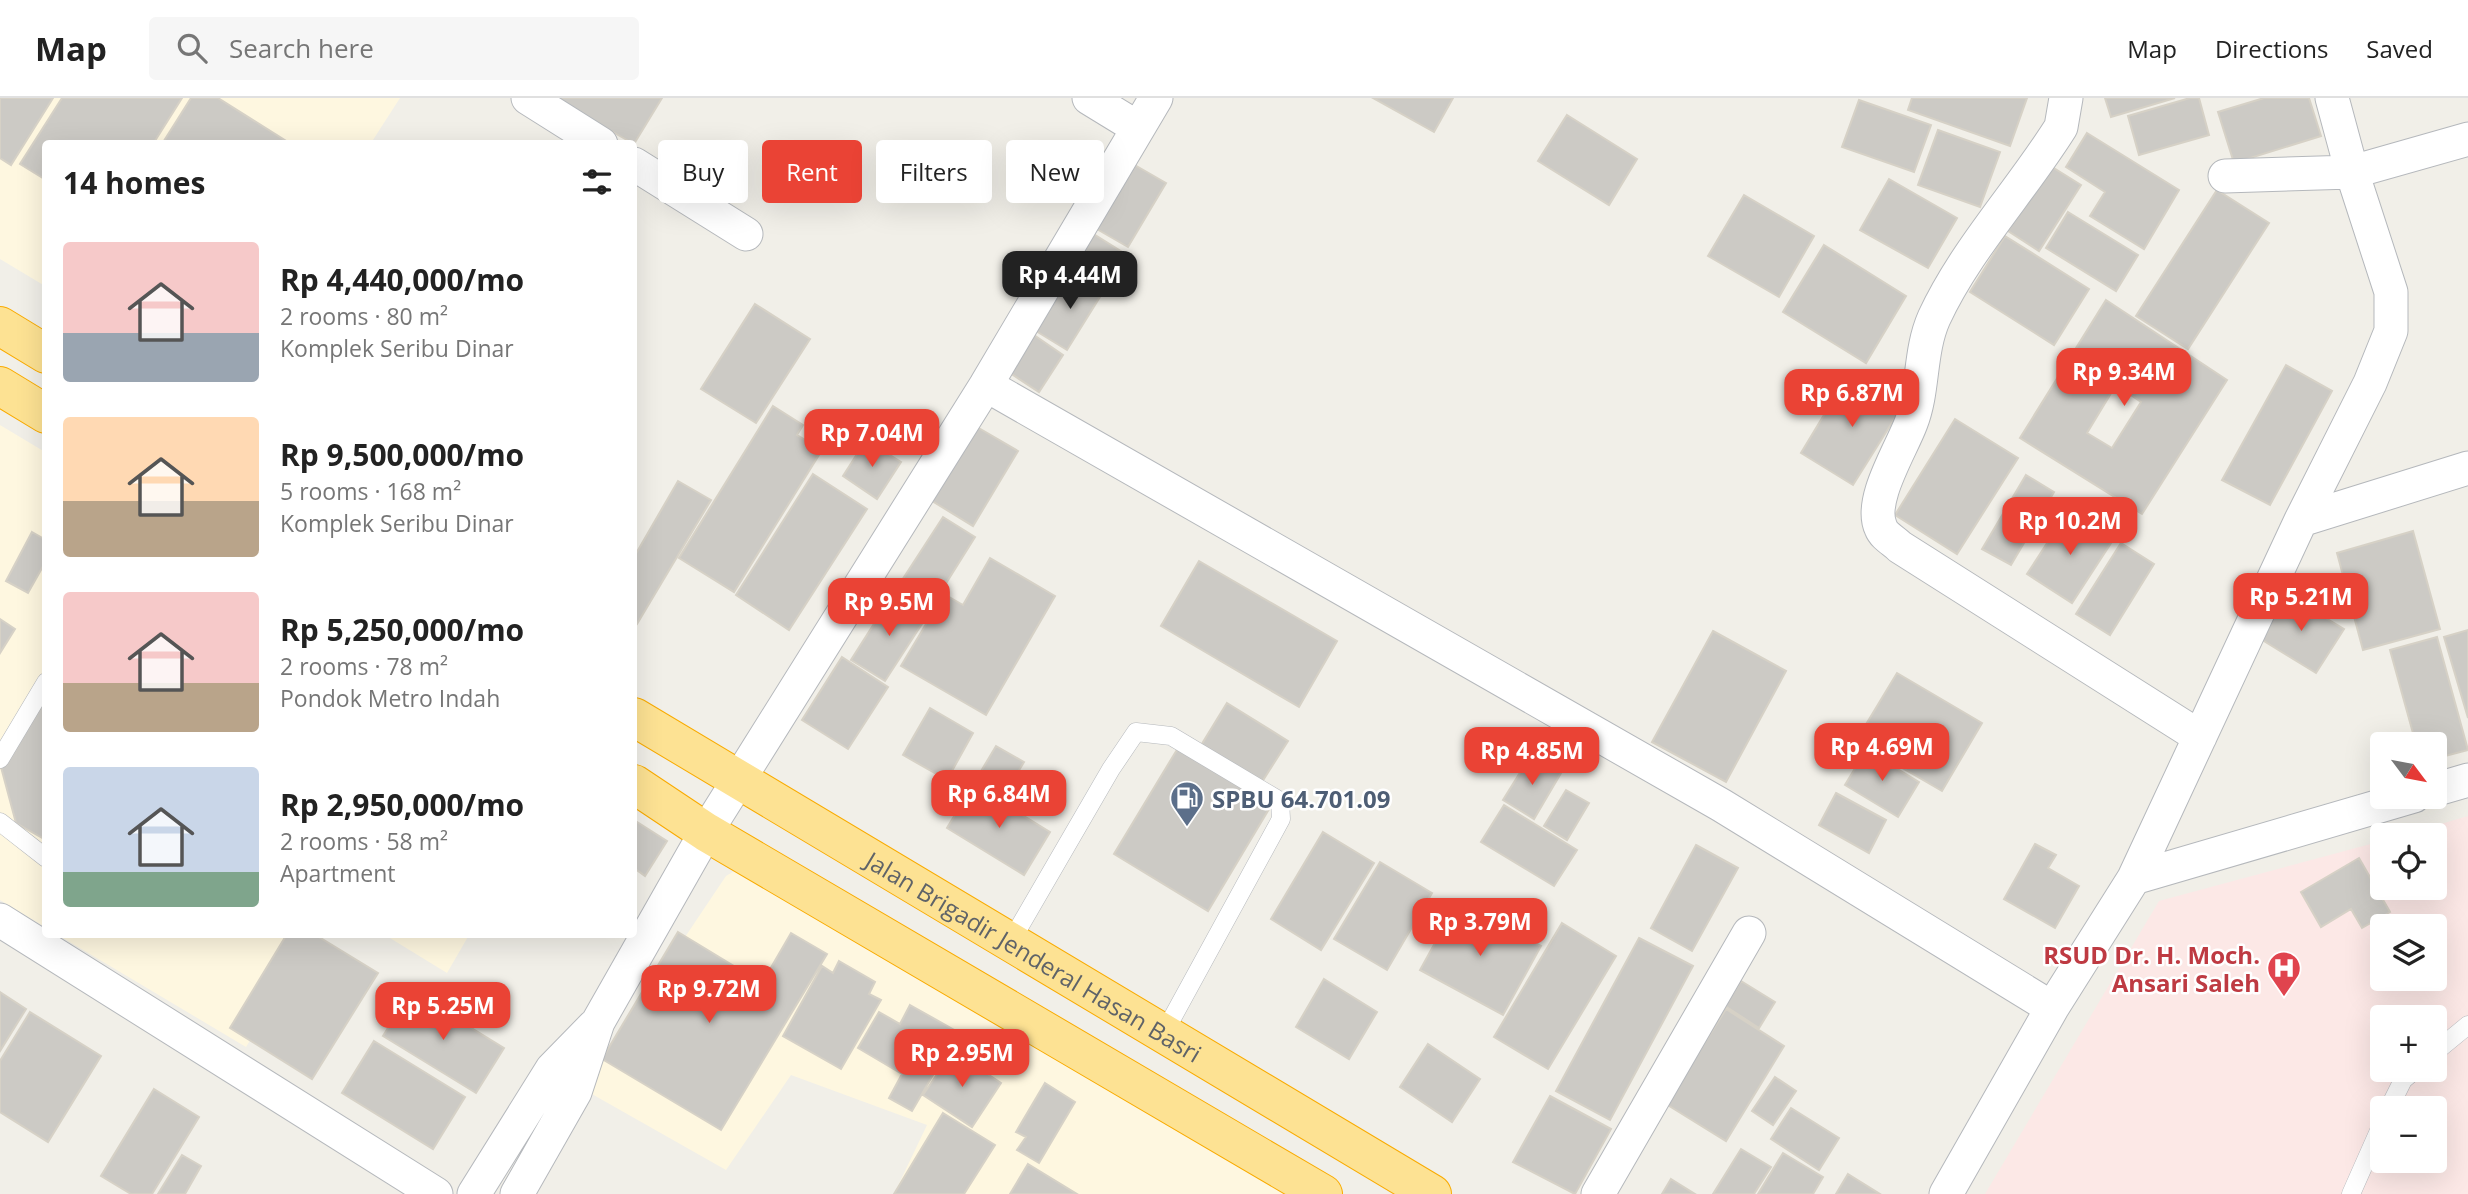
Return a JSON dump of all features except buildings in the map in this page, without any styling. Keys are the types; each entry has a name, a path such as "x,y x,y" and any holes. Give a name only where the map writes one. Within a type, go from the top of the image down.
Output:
{"highway":[{"path":"0,326 42,352"},
{"path":"0,386 42,412"},
{"name":"Jalan Brigadir Jenderal Hasan Basri","path":"637,719 738,782 1432,1194"},
{"path":"637,787 706,832 1323,1194"}],"street":[{"path":"528,98 595,140"},
{"path":"1089,98 1138,128"},
{"path":"517,1194 575,1092 598,1022 706,832 985,385 1156,98"},
{"path":"2066,98 2061,127 1952,281 1932,321 1922,356 1913,420 1882,492 1877,513 1884,533 1900,547 2200,737"},
{"path":"1946,1194 2052,1008 2134,878 2301,520 2370,383 2391,331 2391,292 2352,172 2332,98"},
{"path":"2225,176 2352,172 2468,139"},
{"path":"637,166 747,234"},
{"path":"985,385 1721,805 2052,1008"},
{"path":"2301,520 2468,468"},
{"path":"2447,786 2468,780"},
{"path":"2134,878 2370,809"},
{"path":"0,920 436,1194"},
{"path":"1598,1194 1749,933"},
{"path":"474,1194 552,1069 598,1022"}],"lane":[{"path":"0,759 42,689"},
{"path":"1010,943 1111,769 1136,732 1171,736 1280,801 1281,819 1164,1033"},
{"path":"0,822 42,855"},
{"path":"2447,1042 2468,1025"},
{"path":"2351,1194 2370,1151"}],"shaded area":[{"path":"0,98 400,98 373,140 42,140 42,284 0,259"},
{"path":"0,425 42,450 42,925 0,900"},
{"name":"RSUD Dr. H. Moch. Ansari Saleh","path":"2468,816 2468,1194 1985,1194 2159,901 2370,844 2370,900 2447,900 2447,823 2444,823"},
{"path":"753,860 1303,1194 894,1194 927,1125 791,1075 726,1170 583,1089 726,876"},
{"path":"63,938 313,938 246,1047"},
{"path":"390,938 467,938 447,973"}],"place":[{"name":"SPBU 64.701.09","path":"1187,828"},
{"name":"RSUD Dr. H. Moch. Ansari Saleh","path":"2284,998"}]}
